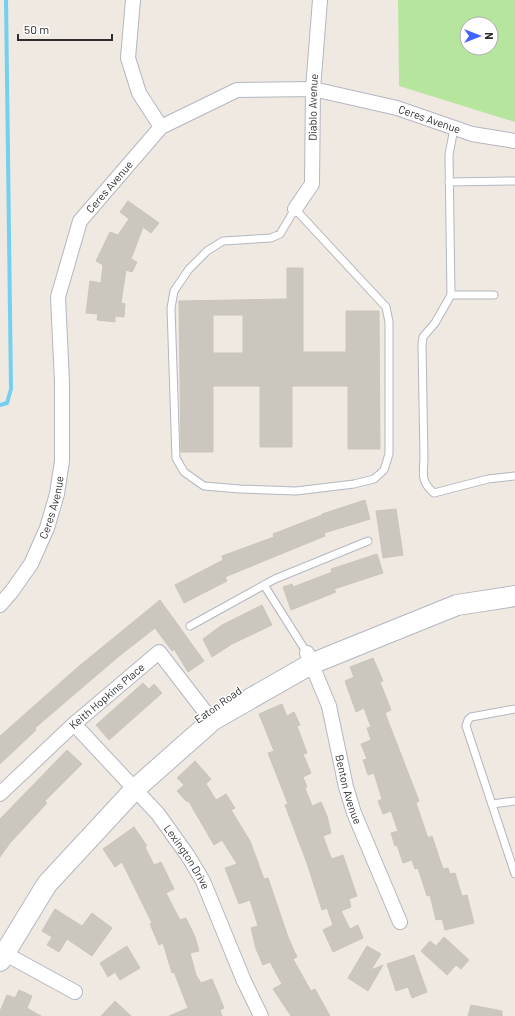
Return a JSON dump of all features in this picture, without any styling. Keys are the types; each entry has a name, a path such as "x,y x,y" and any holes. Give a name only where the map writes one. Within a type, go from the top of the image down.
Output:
{"street":[{"path":"133,0 128,58 139,93 161,127"},
{"name":"Diablo Avenue","path":"295,209 312,184 313,89 320,0"},
{"name":"Ceres Avenue","path":"0,605 12,591 30,564 47,528 57,494 62,461 62,382 58,296 80,220 161,127 237,90 313,89 397,108 472,134 515,141"},
{"name":"Eaton Road","path":"1,951 36,883 59,852 130,785 152,757 206,713 235,692 452,594 515,584"},
{"path":"130,785 214,720 309,659 457,605 515,596"},
{"name":"Keith Hopkins Place","path":"0,794 74,724 159,652 206,713"},
{"name":"Benton Avenue","path":"309,659 329,706 346,787 354,813 400,922"},
{"name":"Lexington Drive","path":"74,724 158,814 173,833 203,881 244,981 261,1016"},
{"path":"1,951 75,992"}],"lane":[{"path":"454,128 448,155 451,295 435,323 423,337 422,344 423,474 426,486 434,493 488,479 515,476"},
{"path":"449,182 515,181"},
{"path":"295,209 386,307 389,322 389,454 384,470 374,478 354,484 296,491 204,486 184,472 176,458 171,308 174,291 189,269 207,251 223,241 271,238 280,234 295,209"},
{"path":"451,295 494,295"},
{"path":"190,626 264,585 368,541"},
{"path":"264,585 309,659"},
{"path":"515,709 471,717 466,726 515,874"},
{"path":"492,804 515,801"}],"green space":[{"path":"398,0 515,0 515,122 399,86"}],"building":[{"path":"128,201 159,223 151,233 143,227 131,259 137,262 132,272 126,270 121,303 125,304 124,317 115,316 115,322 97,320 98,314 86,313 90,281 101,283 103,265 96,261 110,232 118,235 129,219 120,212"},
{"path":"287,268 303,268 303,352 346,352 346,311 379,311 380,449 348,449 348,386 292,386 292,447 260,447 260,386 213,386 213,452 181,452 179,301 287,299","holes":["213,315 243,315 243,353 213,353"]},
{"path":"365,500 370,519 324,533 325,536 225,577 227,581 184,603 175,585 223,560 222,556 274,537 273,534 322,514"},
{"path":"396,509 403,555 383,558 376,511"},
{"path":"377,554 383,573 334,589 336,592 291,610 283,587 292,584 293,587 332,572 331,569"},
{"path":"160,600 204,661 188,672 174,649 172,651 155,628 118,657 35,728 36,730 0,764 0,736 78,667"},
{"path":"262,605 272,625 232,644 212,657 203,639 222,625"},
{"path":"373,658 383,681 380,682 391,710 385,713 419,801 416,803 428,838 432,836 443,869 448,868 450,874 455,873 462,896 467,895 474,923 445,930 442,919 436,920 430,895 427,896 418,868 415,869 412,860 403,863 397,845 395,846 391,833 398,831 391,811 383,814 378,801 382,799 374,773 368,775 363,760 367,759 361,744 371,740 367,728 371,727 364,708 356,712 345,681 354,677 350,667"},
{"path":"143,683 149,689 154,684 162,693 109,740 96,725"},
{"path":"282,704 287,716 294,712 300,725 297,726 307,753 303,754 311,773 303,777 307,787 305,788 312,806 321,802 327,816 331,833 323,836 330,855 332,859 343,855 357,896 349,899 351,907 341,911 350,929 358,925 363,938 333,952 323,930 333,925 327,908 322,910 307,863 285,805 288,804 268,753 274,751 259,714"},
{"path":"67,750 82,764 45,801 47,803 10,843 0,857 0,819"},
{"path":"195,761 211,779 206,784 216,800 226,794 235,808 231,810 250,841 264,879 268,878 288,937 297,957 293,959 311,991 315,989 330,1016 291,1016 273,989 282,984 270,962 263,965 256,949 251,928 258,926 250,900 239,904 225,868 237,864 222,840 214,845 188,800 187,802 177,791 184,785 177,778"},
{"path":"134,827 147,846 145,847 154,865 161,862 174,889 166,893 180,920 186,918 195,937 199,951 190,953 196,975 201,983 212,979 224,1008 220,1010 222,1016 169,1016 188,1008 174,972 172,973 163,943 159,945 150,924 152,923 122,862 115,867 103,849"},
{"path":"55,909 82,926 92,913 112,928 92,956 67,939 59,952 47,945 52,937 42,931"},
{"path":"444,937 469,960 461,969 456,965 447,975 421,951 430,941 436,946"},
{"path":"127,946 140,968 120,980 115,972 108,977 100,963"},
{"path":"367,946 381,954 371,970 383,965 368,991 348,978"},
{"path":"414,955 427,992 412,998 408,987 396,991 387,964"},
{"path":"19,990 32,996 27,1008 41,1016 0,1016 0,1011 7,995 15,998"},
{"path":"115,1001 131,1016 101,1016"},
{"path":"471,1005 502,1011 502,1016 468,1016"}],"waterway":[{"path":"0,405 7,403 11,389 6,0"}]}
